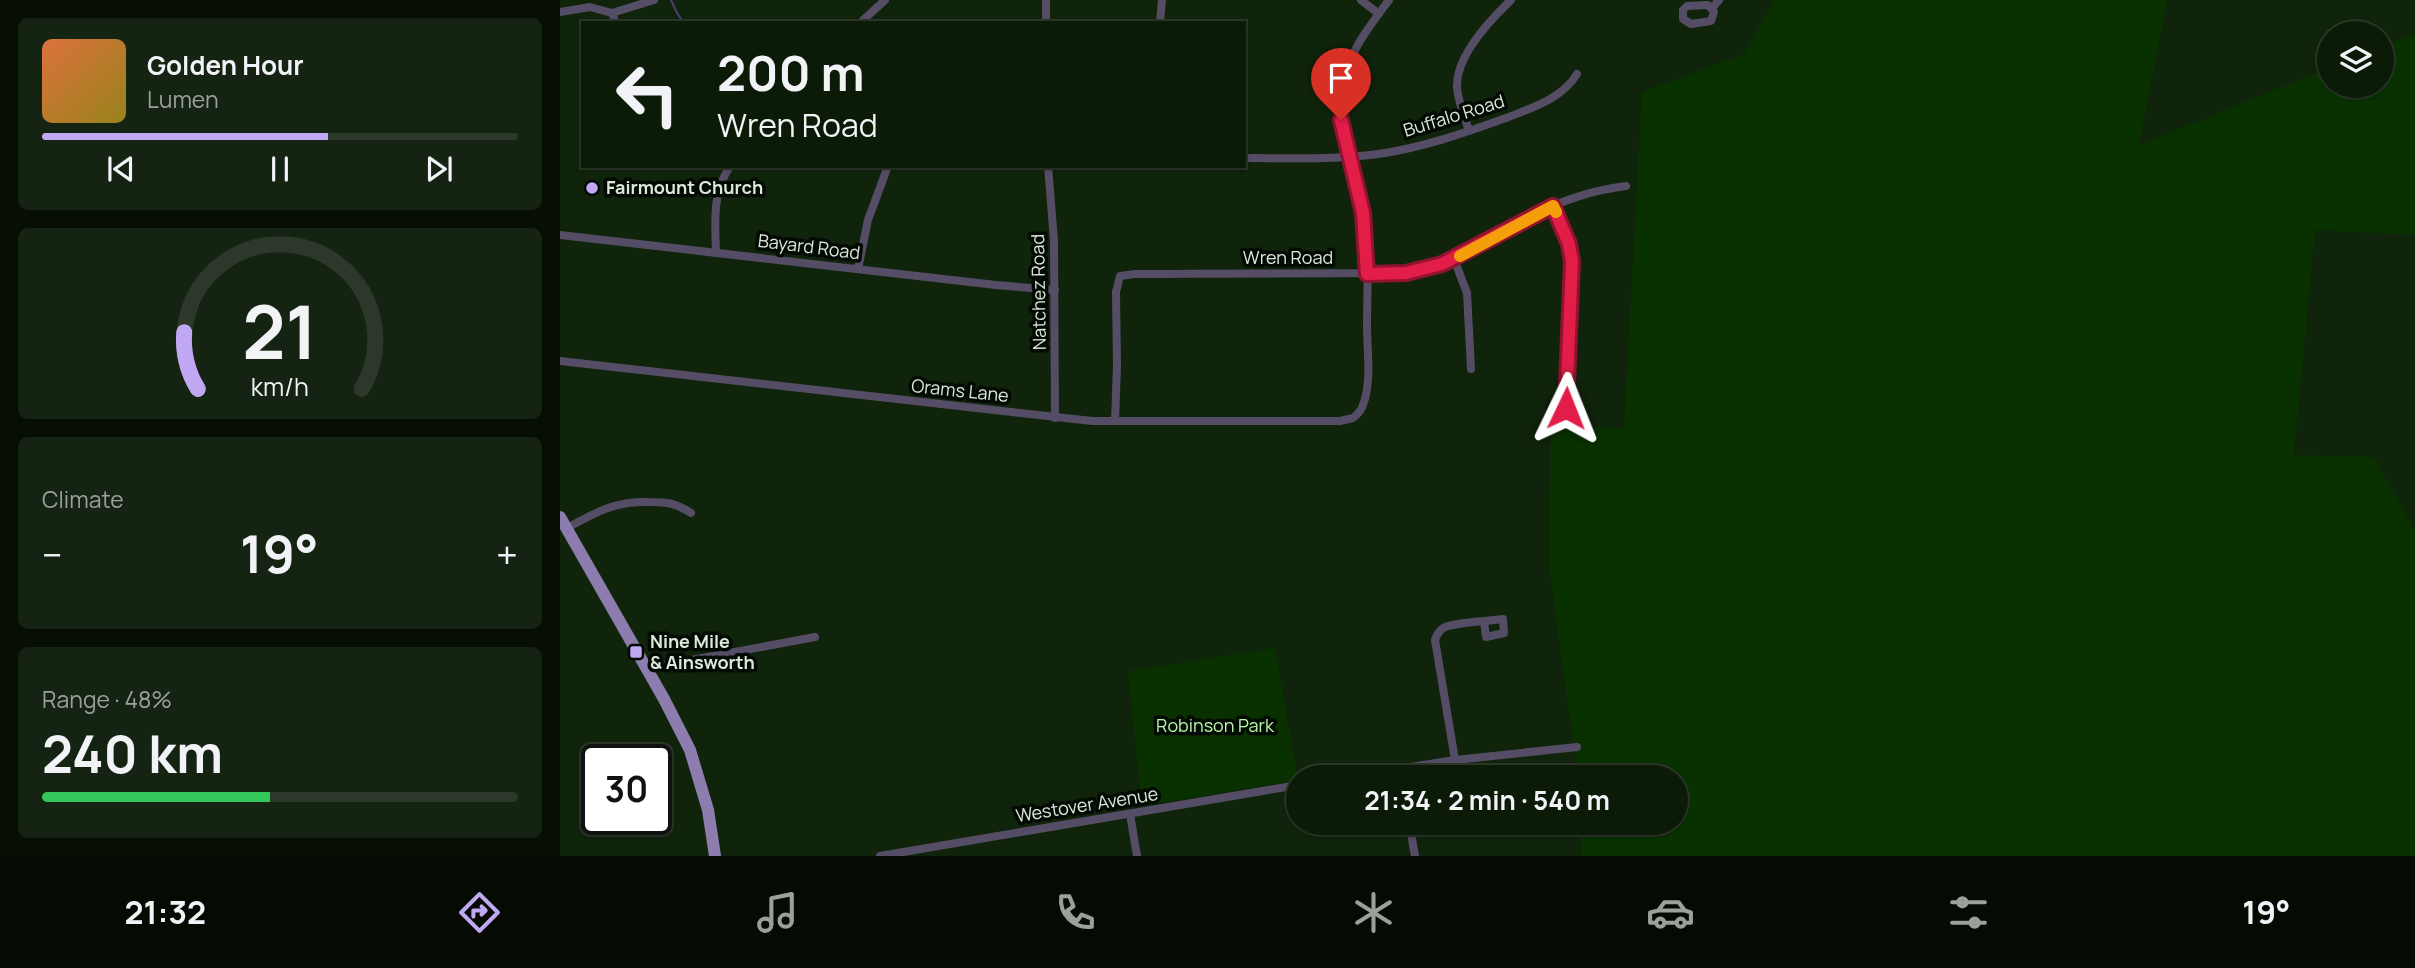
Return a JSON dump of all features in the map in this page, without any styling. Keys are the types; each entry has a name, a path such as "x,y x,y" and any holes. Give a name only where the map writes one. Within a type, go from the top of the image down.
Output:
{"main road":[{"path":"563,522 671,712 695,762 708,810 715,856"}],"street":[{"path":"622,0 625,10"},
{"path":"560,12 584,4 612,13 654,0"},
{"path":"862,21 886,0"},
{"path":"1046,0 1046,21"},
{"path":"1160,21 1163,0"},
{"path":"1361,0 1379,14"},
{"path":"1367,274 1363,213 1340,110 1343,79 1355,49 1389,0"},
{"path":"1469,131 1458,94 1459,70 1486,27 1511,0"},
{"path":"1712,8 1719,0"},
{"path":"612,13 615,21"},
{"name":"Buffalo Road","path":"1246,158 1349,156 1413,148 1469,131 1538,105 1570,86 1577,74"},
{"path":"716,253 715,200 729,168"},
{"path":"858,269 868,220 887,168"},
{"name":"Natchez Road","path":"1048,168 1054,214 1055,418"},
{"name":"Wren Road","path":"1115,421 1116,292 1120,276 1367,274 1425,270 1454,259 1553,206 1583,194 1626,186"},
{"path":"1553,206 1569,244 1572,261 1566,408"},
{"name":"Bayard Road","path":"560,235 1055,290"},
{"path":"1454,259 1467,293 1471,369"},
{"name":"Orams Lane","path":"560,361 1055,418 1115,421 1340,421 1349,420 1363,404 1368,373 1367,274"},
{"path":"563,522 632,501 677,504 691,513"},
{"path":"1455,760 1435,640 1438,632 1446,626 1484,621"},
{"path":"647,671 659,666 815,637"},
{"path":"1432,765 1455,760 1577,747"},
{"name":"Westover Avenue","path":"880,856 1286,787"},
{"path":"1130,814 1137,856"},
{"path":"1411,835 1415,856"}],"green space":[{"path":"1774,0 2167,0 2139,145 2317,73 2317,98 2394,98 2394,42 2415,34 2415,235 2315,230 2294,455 2374,457 2415,531 2415,856 1582,856 1581,835 1688,835 1688,765 1576,765 1549,566 1551,426 1624,428 1642,92 1744,54"},
{"name":"Robinson Park","path":"1275,648 1295,765 1286,765 1286,782 1142,806 1128,671"}],"waterway":[{"path":"671,0 683,21"}],"slow traffic":[{"path":"1460,256 1533,215 1553,206 1556,212"}],"place":[{"name":"Fairmount Church","path":"592,188"},
{"name":"Nine Mile & Ainsworth","path":"636,652"}],"route":[{"path":"1341,120 1363,213 1367,274 1406,273 1442,264 1553,206 1569,244 1572,261 1566,408"}]}
